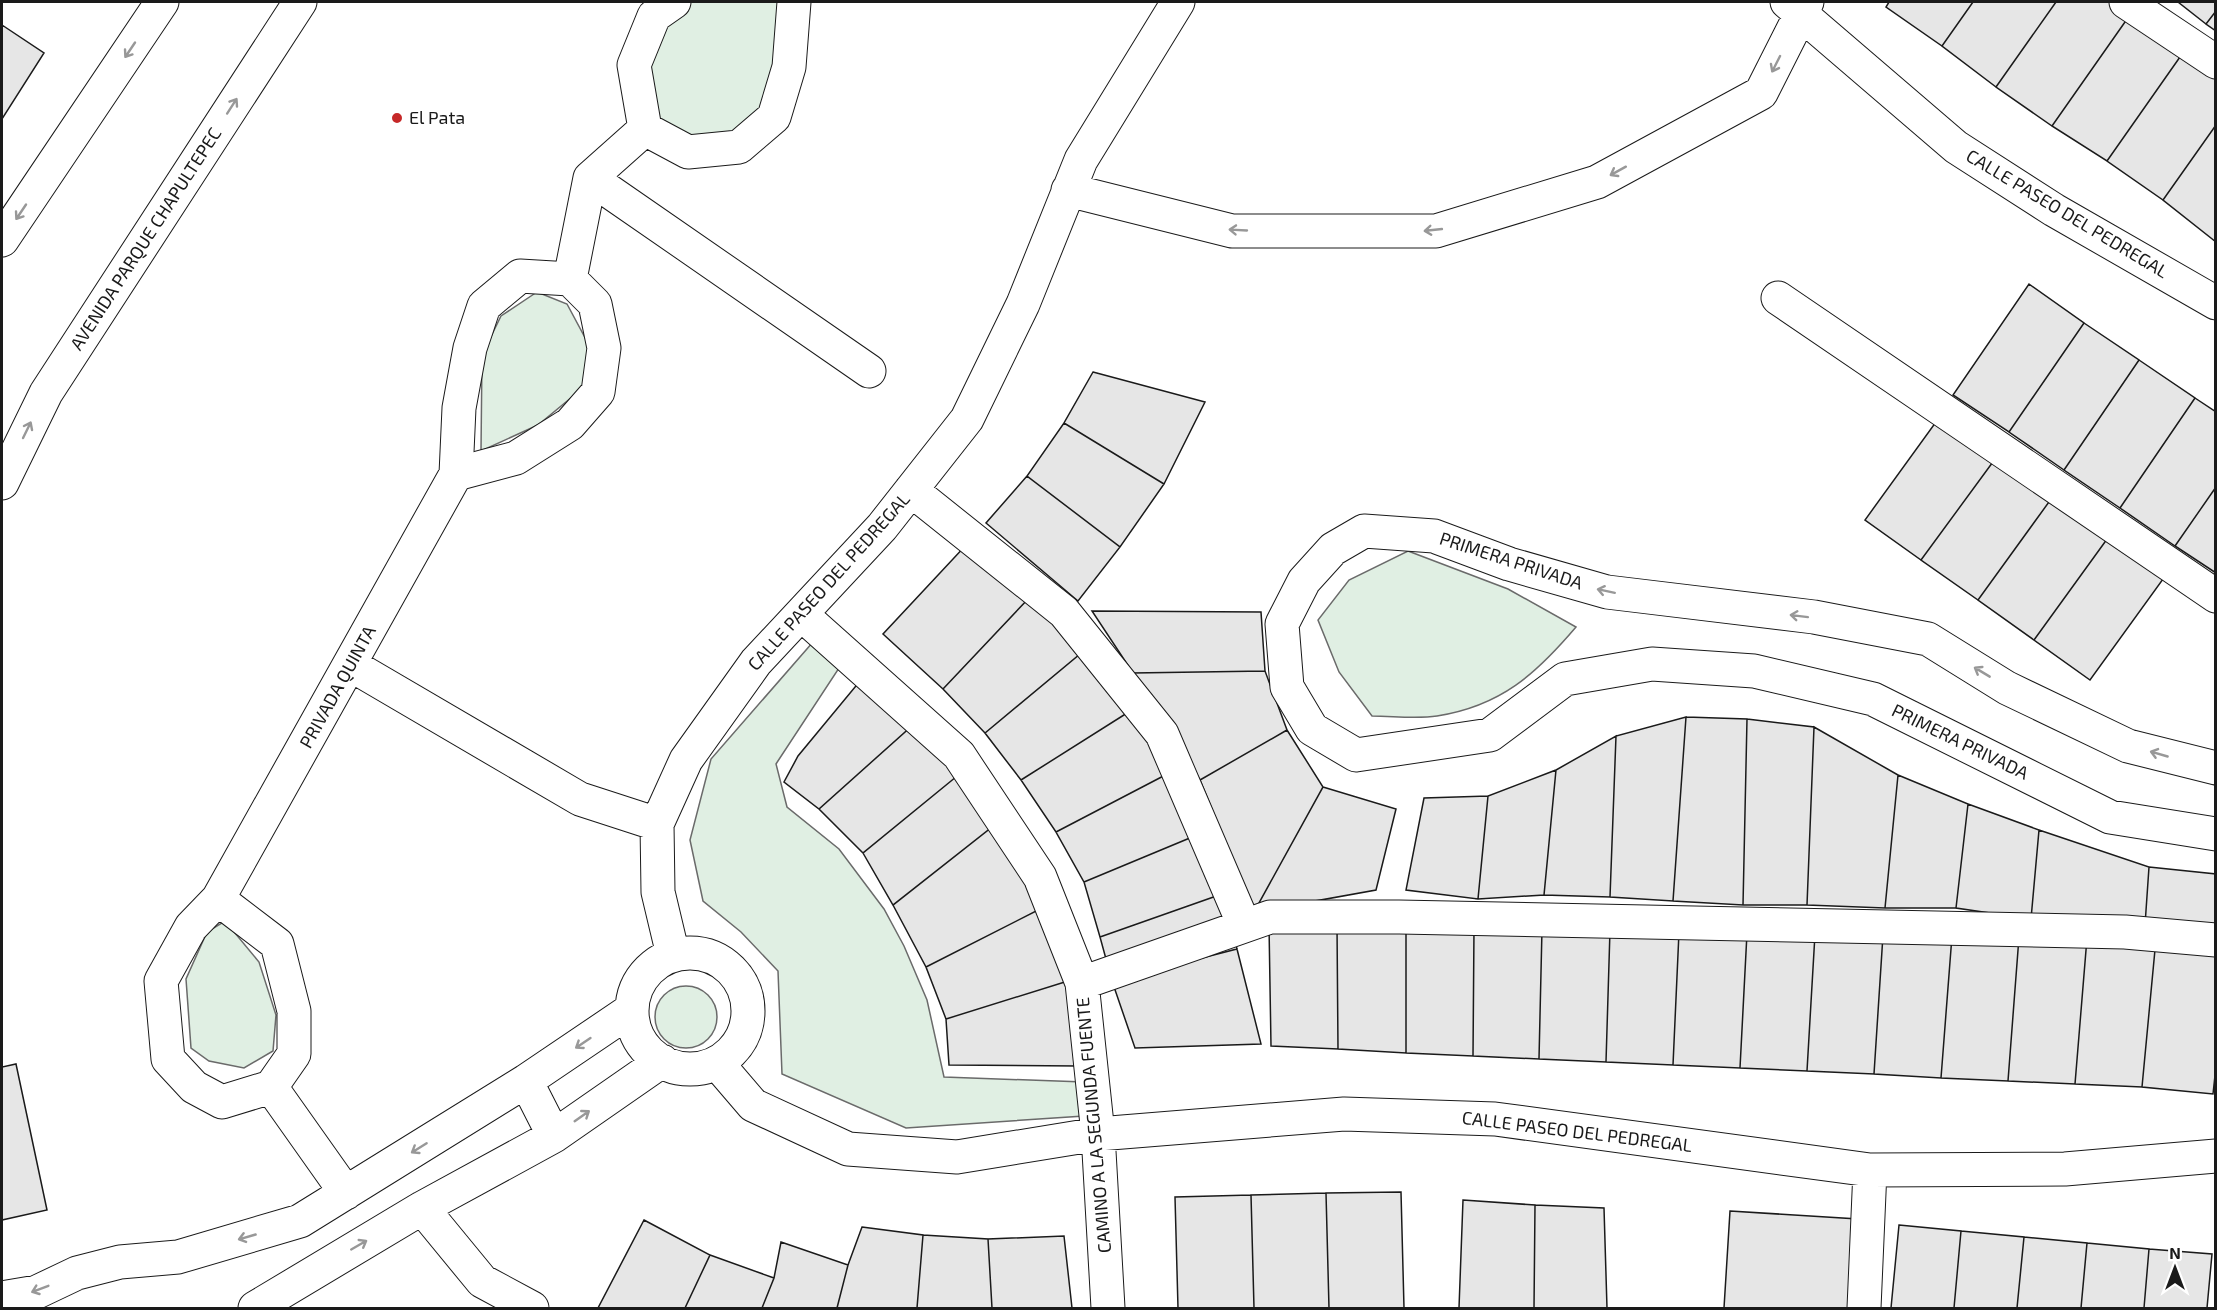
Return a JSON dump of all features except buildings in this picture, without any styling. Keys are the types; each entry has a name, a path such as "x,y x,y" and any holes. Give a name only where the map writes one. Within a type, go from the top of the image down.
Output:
{"street":[{"path":"2,240 162,2"},
{"name":"AVENIDA PARQUE CHAPULTEPEC","path":"2,483 46,393 300,2"},
{"path":"645,129 634,65 654,16 674,2"},
{"path":"645,129 688,152 739,147 774,117 789,67 794,2"},
{"name":"CALLE PASEO DEL PEDREGAL","path":"673,955 658,892 657,824 686,760 756,662 882,527 968,419 1023,304 1081,160 1178,2"},
{"path":"2126,2 2216,62"},
{"path":"1068,190 1232,231 1436,231 1597,182 1761,93 1799,5"},
{"name":"CALLE PASEO DEL PEDREGAL","path":"1799,5 1956,147 2054,210 2216,303"},
{"path":"456,474 516,458 570,424 598,392 604,348 595,304 570,279 590,178 645,129"},
{"path":"590,178 869,371"},
{"name":"PRIVADA QUINTA","path":"271,1087 222,1102 194,1087 168,1059 161,981 191,927 218,898 351,665 456,474 459,408 470,348 484,306 520,276 570,279"},
{"path":"1778,298 2216,596"},
{"path":"911,490 1064,612 1162,734 1244,925"},
{"name":"PRIMERA PRIVADA","path":"2216,768 2128,746 2007,688 1928,639 1814,617 1607,592 1509,564 1434,536 1364,531 1333,549 1304,581 1282,624 1287,687 1312,729 1356,755 1490,735 1565,679 1652,664 1754,671 1873,699 2110,817 2216,834"},
{"name":"CAMINO A LA SEGUNDA FUENTE","path":"801,614 959,754 1040,877 1082,983 1098,1134 1108,1308"},
{"path":"351,665 580,799 657,824"},
{"path":"218,898 277,944 294,1011 294,1054 271,1087 346,1193"},
{"path":"1082,983 1270,917 2125,932 2216,939"},
{"path":"698,953 721,961 738,978 747,1001 746,1025 735,1047 717,1063 699,1068 679,1068 662,1061 645,1048 635,1031 631,1010 634,992 643,976 657,962 673,955 698,953"},
{"path":"2,1298 37,1292 77,1273 120,1262 178,1257 300,1221 526,1081 631,1010"},
{"path":"255,1308 422,1208 554,1136 662,1061"},
{"name":"CALLE PASEO DEL PEDREGAL","path":"717,1063 753,1105 848,1149 957,1157 1098,1134 1344,1114 1495,1119 1870,1170 2065,1169 2216,1156"},
{"path":"526,1081 554,1136"},
{"path":"1864,1308 1870,1170"},
{"path":"422,1208 482,1281 532,1308"},
{"path":"300,1221 327,1264"}],"green space":[{"path":"687,2 789,2 770,113 734,142 687,142 652,120 638,71 655,25"},
{"path":"537,292 567,304 590,347 589,383 538,425 481,451 482,355 501,316"},
{"path":"1408,551 1508,589 1576,627 1531,673 1499,696 1460,711 1437,716 1372,716 1339,672 1318,620 1349,580"},
{"path":"813,642 843,662 776,764 787,807 839,849 884,909 904,946 927,1000 944,1077 1084,1082 1084,1116 906,1128 782,1074 778,971 741,932 703,901 690,840 711,759"},
{"path":"225,921 259,962 276,1015 273,1051 244,1068 209,1061 191,1048 186,979 207,932"},
{"path":"686,986 708,995 717,1017 708,1039 686,1048 664,1039 655,1017 664,995"}],"place":[{"name":"El Pata","path":"397,118"}]}
